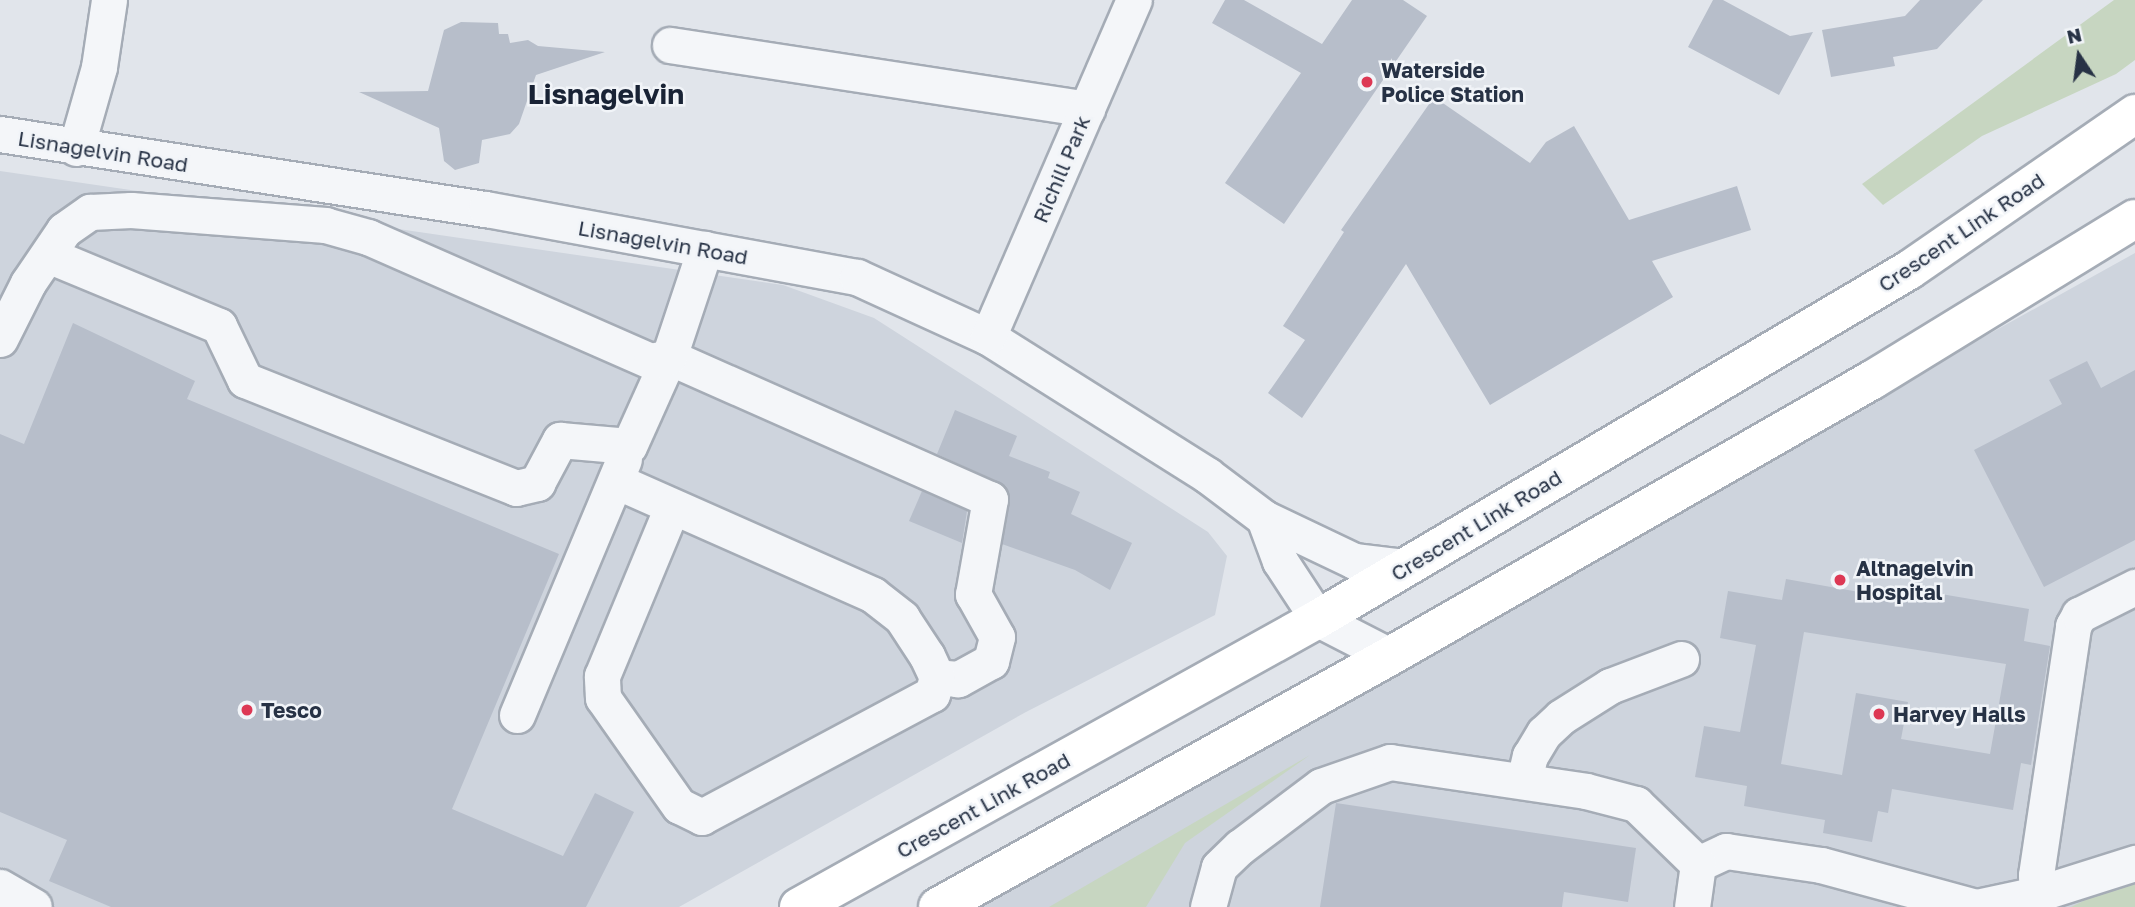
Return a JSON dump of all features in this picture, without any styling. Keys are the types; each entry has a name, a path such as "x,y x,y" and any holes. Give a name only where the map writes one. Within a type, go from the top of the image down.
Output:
{"highway":[{"name":"Crescent Link Road","path":"799,907 1318,619 1909,270 2135,114"},
{"path":"938,907 1390,656 1872,380 2135,219"}],"street":[{"path":"75,148 99,67 109,0"},
{"name":"Richill Park","path":"988,337 1134,0"},
{"path":"670,45 1087,109"},
{"name":"Lisnagelvin Road","path":"0,134 75,148 486,209 858,277 988,337 1207,475 1264,518 1354,561 1404,567"},
{"path":"0,339 64,230 90,212 131,210 325,225 368,237 990,499 973,594 997,637 991,661 958,679 937,677"},
{"path":"516,715 616,481 660,359 705,249"},
{"path":"48,255 219,326 245,380 516,488 537,483 559,440 629,446"},
{"path":"616,481 873,595 902,618 937,677 932,694 702,817 679,806 603,698 602,676 672,507"},
{"path":"1264,518 1280,561 1318,619 1390,656"},
{"path":"2037,894 2073,626 2079,615 2135,587"},
{"path":"1524,781 1530,756 1544,733 1561,717 1621,681 1681,659"},
{"path":"1209,898 1219,867 1240,847 1321,786 1359,770 1390,762 1524,781 1636,804 1698,864"},
{"path":"1698,864 1726,851 1821,865 1976,907 2037,894 2135,863"},
{"path":"1692,907 1698,864"},
{"path":"0,887 34,907"}],"shaded area":[{"path":"0,171 783,285 874,318 1208,532 1227,556 1215,615 1026,712 679,907 0,907"},
{"name":"Altnagelvin Hospital","path":"2135,253 2135,907 956,907"}],"green space":[{"path":"2114,0 2135,0 2135,60 2116,74 1982,136 1883,205 1862,184"},
{"path":"1310,755 1185,843 1146,907 1049,907"},
{"path":"2124,881 2135,883 2135,907 2071,907"}],"building":[{"path":"1225,0 1244,0 1322,44 1352,0 1403,0 1427,16 1284,224 1225,183 1301,73 1212,23"},
{"path":"1713,0 1723,0 1790,36 1813,32 1779,95 1688,47"},
{"path":"1920,0 1983,0 1937,49 1893,57 1895,66 1831,77 1822,30 1905,16"},
{"path":"461,22 498,23 499,34 508,34 510,43 528,40 538,46 605,52 536,75 519,124 510,134 482,140 479,163 455,170 444,161 439,128 359,92 428,91 444,30"},
{"path":"1434,97 1530,163 1546,142 1574,126 1629,220 1737,186 1751,230 1652,261 1673,297 1490,405 1406,264 1302,418 1268,393 1305,340 1283,326 1344,232 1341,230"},
{"name":"Tesco","path":"73,323 195,381 187,399 559,554 452,809 563,856 595,793 634,812 586,907 111,907 49,881 67,840 0,812 0,434 24,444"},
{"path":"2087,361 2101,388 2135,370 2135,540 2044,587 1974,450 2062,404 2049,380"},
{"path":"955,410 1017,436 1009,456 1050,472 1048,478 1080,492 1071,514 1132,543 1110,590 1075,570 1002,544 1010,502 1006,486 937,454"},
{"path":"922,491 967,511 962,543 909,521"},
{"name":"Harvey Halls","path":"1786,579 1904,600 1906,588 2029,609 2024,641 2050,646 2031,765 2021,763 2013,810 1892,789 1888,813 1878,811 1872,842 1823,833 1825,820 1744,806 1747,786 1695,777 1704,726 1740,732 1756,645 1720,638 1728,591 1782,600","holes":["1804,632 2006,664 1990,754 1901,739 1908,702 1856,693 1842,775 1781,764"]},
{"path":"1336,803 1636,848 1628,902 1564,892 1562,907 1320,907"}],"place":[{"name":"Waterside Police Station","path":"1367,82"},
{"name":"Altnagelvin Hospital","path":"1840,580"},
{"name":"Tesco","path":"247,710"},
{"name":"Harvey Halls","path":"1879,714"}],"district":[{"name":"Lisnagelvin","path":"606,94"}]}
